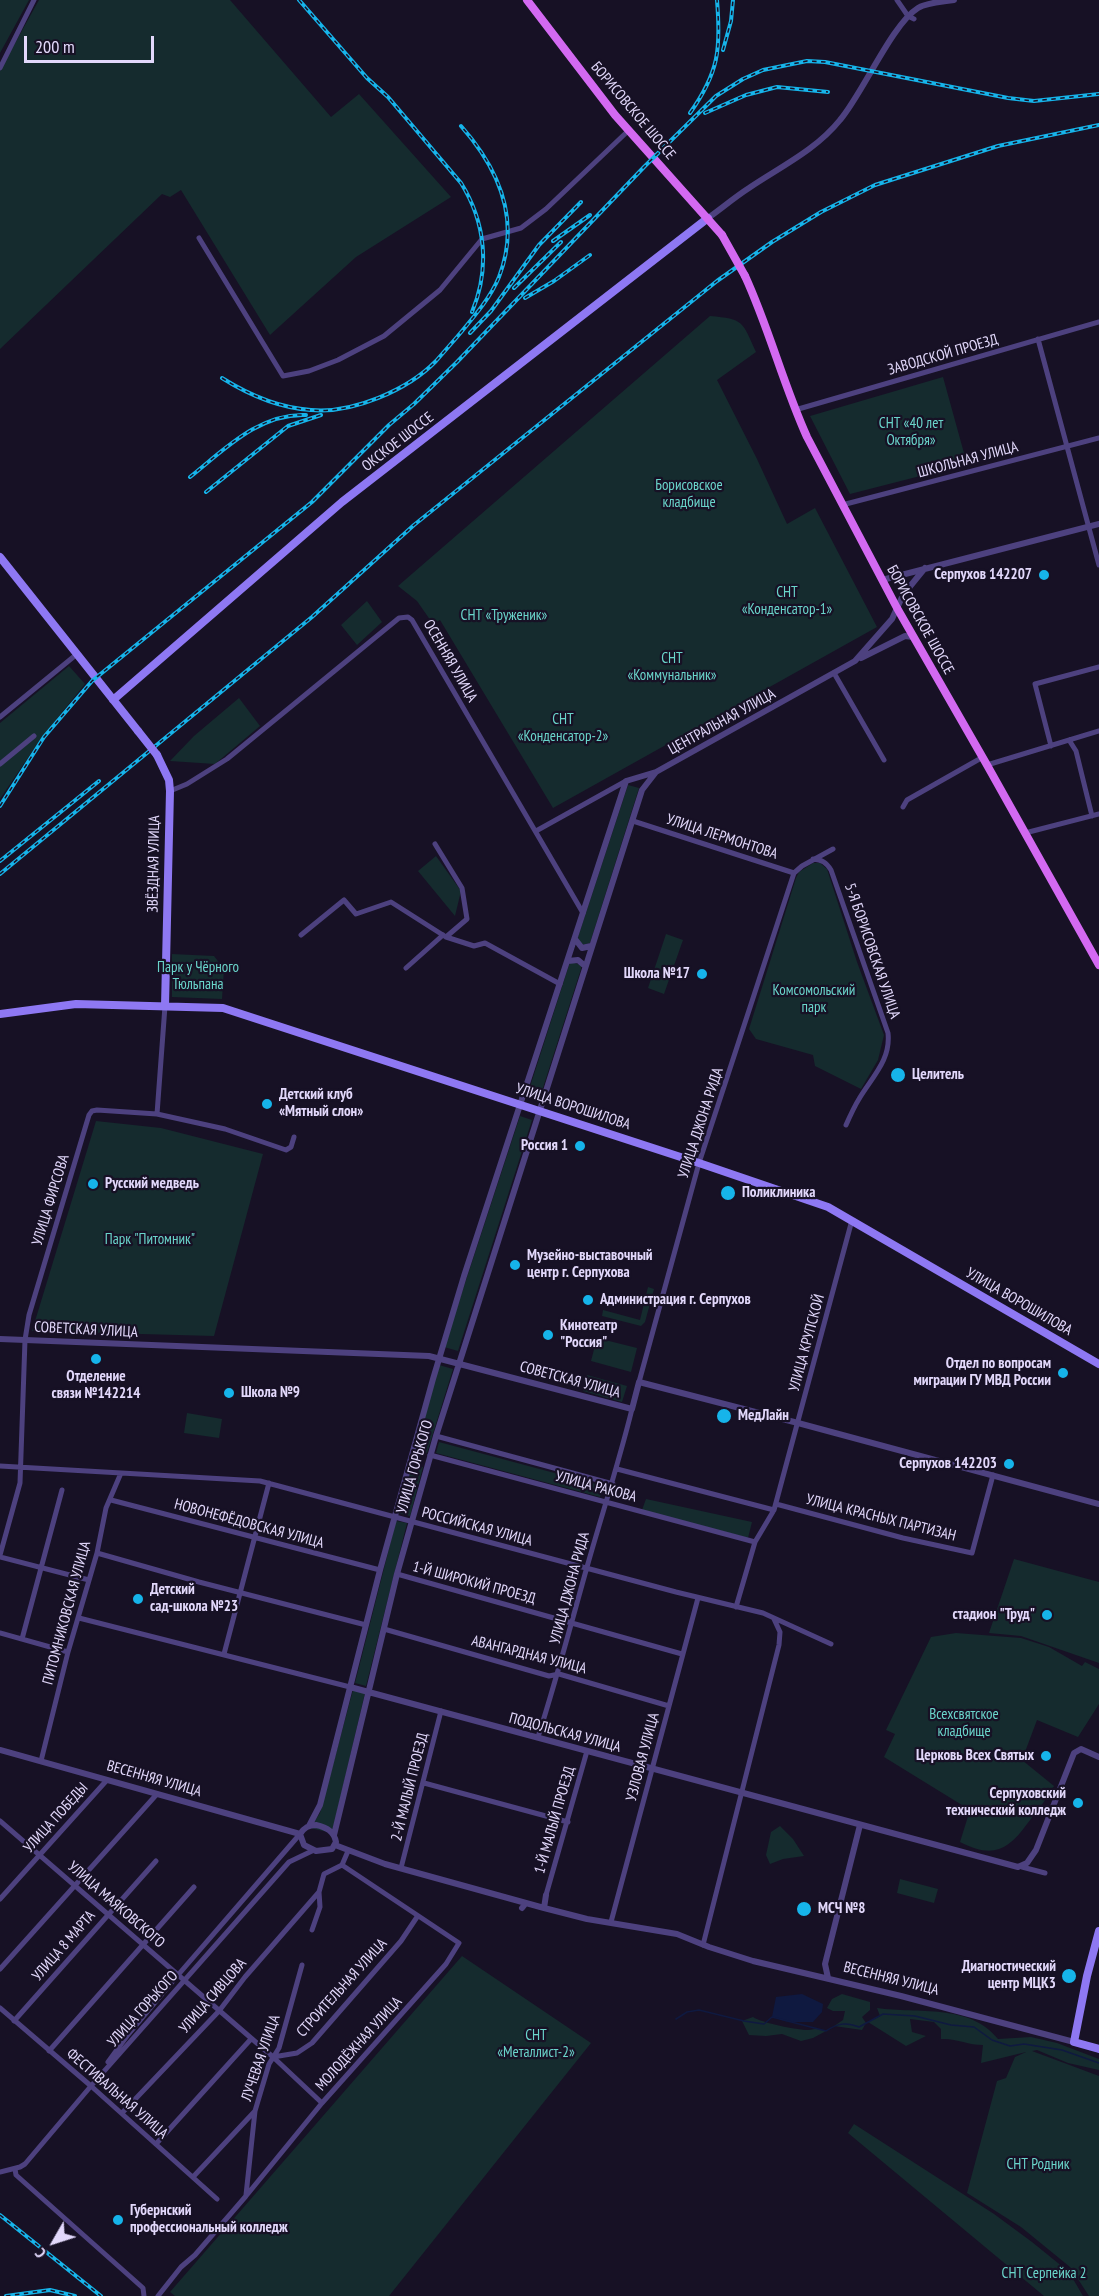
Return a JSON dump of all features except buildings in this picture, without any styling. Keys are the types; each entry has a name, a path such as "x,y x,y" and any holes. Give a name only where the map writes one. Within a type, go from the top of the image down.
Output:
{"main road":[{"name":"БОРИСОВСКОЕ ШОССЕ","path":"528,0 598,94 722,235 745,276 795,410 842,505 913,637 1096,954 1099,965"},
{"name":"ОКСКОЕ ШОССЕ","path":"113,700 342,502 708,218"},
{"path":"0,557 113,700"},
{"name":"ЗВЁЗДНАЯ УЛИЦА","path":"113,700 158,755 166,773 170,791 165,1006"},
{"name":"УЛИЦА ВОРОШИЛОВА","path":"0,1014 76,1004 223,1008 810,1200 852,1220 1099,1364"},
{"path":"1074,2042 1087,1976 1099,1931"},
{"name":"ВЕСЕННЯЯ УЛИЦА","path":"1074,2042 1099,2049"}],"street":[{"path":"0,68 34,0"},
{"path":"897,0 911,18"},
{"path":"708,218 802,154 831,131 859,95 896,32 926,5 954,0"},
{"path":"200,238 283,376 309,371 338,360 384,336 404,321 440,290 482,239 521,228 546,209 628,130"},
{"name":"ЗАВОДСКОЙ ПРОЕЗД","path":"795,410 1099,322"},
{"path":"1038,339 1099,565"},
{"name":"ШКОЛЬНАЯ УЛИЦА","path":"842,505 1099,438"},
{"path":"882,580 1099,524"},
{"name":"ЦЕНТРАЛЬНАЯ УЛИЦА","path":"538,1110 642,790 656,772 855,661 892,619 903,595 925,568"},
{"name":"ОСЕННЯЯ УЛИЦА","path":"170,791 188,784 227,759 399,618 408,617 412,620 583,913"},
{"path":"855,661 905,636 913,637"},
{"path":"0,717 77,654"},
{"path":"1051,746 1035,684 1099,667"},
{"path":"834,673 884,760"},
{"path":"903,807 907,800 985,761 1099,732"},
{"path":"0,764 34,736"},
{"path":"1069,740 1076,751 1092,816"},
{"path":"536,831 626,781 656,772"},
{"path":"633,778 639,781 642,790"},
{"path":"521,1104 626,781"},
{"path":"1025,833 1099,813"},
{"name":"УЛИЦА ЛЕРМОНТОВА","path":"633,821 794,873 833,849"},
{"path":"406,968 467,919 462,888 435,844"},
{"name":"5-Я БОРИСОВСКАЯ УЛИЦА","path":"813,860 827,863 831,870 889,1041 883,1063 859,1098 846,1125"},
{"name":"УЛИЦА ДЖОНА РИДА","path":"639,1382 699,1163 794,873"},
{"path":"301,936 344,900 356,914 391,902 445,936 474,946 485,943 560,984"},
{"path":"575,939 582,948 591,946"},
{"path":"568,961 578,960 585,966"},
{"path":"157,1114 165,1006"},
{"name":"УЛИЦА ГОРЬКОГО","path":"309,1826 320,1805 394,1517 439,1358 521,1104"},
{"name":"УЛИЦА ФИРСОВА","path":"0,1556 20,1483 25,1340 29,1315 89,1115 92,1111 97,1110 157,1114 225,1129 286,1150 291,1147 294,1137"},
{"name":"УЛИЦА ГОРЬКОГО","path":"334,1835 368,1692 430,1455 538,1110"},
{"name":"УЛИЦА КРУПСКОЙ","path":"736,1607 755,1542 775,1507 852,1220"},
{"name":"СОВЕТСКАЯ УЛИЦА","path":"0,1339 374,1353 439,1358 632,1409 639,1382 1099,1504"},
{"name":"УЛИЦА ДЖОНА РИДА","path":"538,1737 559,1674 632,1409"},
{"name":"УЛИЦА РАКОВА","path":"436,1436 613,1484"},
{"name":"УЛИЦА РАКОВА","path":"430,1455 755,1542"},
{"name":"РОССИЙСКАЯ УЛИЦА","path":"0,1466 269,1483 771,1616 831,1644"},
{"name":"УЛИЦА РАКОВА","path":"617,1468 775,1507"},
{"name":"ПИТОМНИКОВСКАЯ УЛИЦА","path":"41,1761 68,1652 97,1553 106,1508 121,1473"},
{"name":"УЛИЦА КРАСНЫХ ПАРТИЗАН","path":"775,1507 972,1553 993,1475"},
{"path":"224,1654 269,1483"},
{"path":"22,1639 62,1490"},
{"name":"НОВОНЕФЁДОВСКАЯ УЛИЦА","path":"111,1500 380,1570"},
{"path":"97,1553 366,1625"},
{"path":"0,1556 89,1580"},
{"name":"1-Й ШИРОКИЙ ПРОЕЗД","path":"398,1574 682,1654"},
{"name":"УЗЛОВАЯ УЛИЦА","path":"611,1922 698,1598"},
{"path":"703,1945 780,1638 779,1627 771,1616"},
{"name":"ПОДОЛЬСКАЯ УЛИЦА","path":"79,1618 350,1687 1045,1873"},
{"name":"АВАНГАРДНАЯ УЛИЦА","path":"384,1629 549,1676 559,1674 669,1706"},
{"path":"0,1633 68,1652"},
{"name":"2-Й МАЛЫЙ ПРОЕЗД","path":"401,1868 441,1712"},
{"path":"1022,1867 1036,1850 1074,1753 1082,1749 1099,1757"},
{"name":"ВЕСЕННЯЯ УЛИЦА","path":"0,1750 300,1834"},
{"name":"1-Й МАЛЫЙ ПРОЕЗД","path":"546,1895 587,1751"},
{"name":"УЛИЦА ПОБЕДЫ","path":"0,1899 106,1780"},
{"path":"424,1783 568,1822"},
{"path":"0,1969 157,1794"},
{"name":"УЛИЦА МАЯКОВСКОГО","path":"1,1824 40,1855 273,2057 322,2103"},
{"path":"828,1977 825,1964 860,1825"},
{"path":"309,1826 329,1829 334,1835 335,1845 332,1849 312,1851 304,1845 300,1834 309,1826"},
{"name":"УЛИЦА ГОРЬКОГО","path":"91,2085 127,2036 300,1834"},
{"name":"ВЕСЕННЯЯ УЛИЦА","path":"335,1845 401,1868 524,1905 586,1919 677,1934 753,1961 828,1977 1074,2042"},
{"name":"УЛИЦА ГОРЬКОГО","path":"91,2085 289,1862 312,1851"},
{"path":"312,1930 320,1907 319,1892 324,1874 342,1864 348,1851"},
{"name":"УЛИЦА 8 МАРТА","path":"14,2021 156,1861"},
{"path":"342,1864 417,1917"},
{"path":"49,2051 194,1887"},
{"name":"УЛИЦА СИВЦОВА","path":"122,2113 219,2011 245,1977 319,1892"},
{"path":"544,1908 546,1895"},
{"name":"МОЛОДЁЖНАЯ УЛИЦА","path":"158,2296 181,2267 195,2255 246,2196 322,2103 441,1969 459,1943 417,1917"},
{"name":"СТРОИТЕЛЬНАЯ УЛИЦА","path":"273,2057 297,2053 312,2043 401,1941 417,1917"},
{"name":"ЛУЧЕВАЯ УЛИЦА","path":"246,2196 255,2111 269,2064 279,2048 302,1965"},
{"name":"ФЕСТИВАЛЬНАЯ УЛИЦА","path":"0,2008 91,2085 217,2199"},
{"path":"156,2144 251,2039"},
{"path":"0,2172 25,2164 91,2085"},
{"path":"193,2177 255,2111"},
{"path":"15,2169 16,2175 143,2288 144,2296"}],"green space":[{"path":"0,0 29,0 0,53"},
{"path":"39,0 230,0 331,117 359,94 451,197 356,257 270,335 181,190 170,197 162,194 0,349 0,70"},
{"path":"710,316 730,319 740,324 748,334 756,352 717,380 787,524 815,508 877,627 553,808 440,620 433,624 417,601 398,586"},
{"name":"СНТ «40 лет Октября»","path":"943,377 967,464 850,494 810,416"},
{"path":"367,601 382,622 357,645 341,625"},
{"path":"69,666 85,684 42,737 0,799 0,723"},
{"path":"239,698 260,726 215,764 170,761 194,736"},
{"path":"628,785 639,788 590,943 582,945 578,937"},
{"path":"436,856 461,891 455,916 418,871"},
{"name":"Комсомольский парк","path":"813,863 820,863 827,869 857,962 884,1035 878,1060 861,1089 815,1066 813,1055 756,1039 749,1029 796,878 799,872"},
{"path":"666,934 683,940 664,994 648,988"},
{"name":"Парк у Чёрного Тюльпана","path":"172,954 214,956 224,969 222,999 172,997"},
{"path":"571,962 581,965 581,969 540,1097 528,1093"},
{"path":"520,1116 532,1120 458,1351 444,1347"},
{"name":"Парк \"Питомник\"","path":"96,1121 161,1128 263,1154 214,1336 32,1331"},
{"path":"648,1287 654,1289 645,1322 641,1326 602,1316 603,1310 640,1320"},
{"path":"597,1338 637,1348 631,1372 591,1361"},
{"path":"439,1365 453,1369 427,1453 416,1450"},
{"path":"587,1375 627,1386 622,1402 583,1391"},
{"path":"187,1413 222,1419 219,1438 184,1433"},
{"path":"439,1442 603,1486 600,1497 436,1453"},
{"path":"411,1464 423,1467 410,1516 398,1513"},
{"path":"646,1499 752,1522 748,1538 642,1510"},
{"path":"396,1521 407,1523 366,1686 355,1683"},
{"name":"стадион \"Труд\"","path":"1014,1559 1099,1582 1099,1663 1021,1636 989,1633"},
{"name":"Всехсвятское кладбище","path":"956,1633 1021,1638 1049,1647 1082,1666 1085,1662 1099,1669 1099,1704 1078,1737 1037,1720 1022,1760 1054,1786 1020,1833 998,1850 981,1850 960,1842 970,1810 884,1757 895,1734 886,1730 931,1637"},
{"path":"353,1690 365,1693 332,1833 310,1828 320,1813"},
{"path":"780,1826 793,1839 804,1856 783,1859 770,1864 766,1855 771,1832"},
{"path":"900,1879 938,1889 934,1903 897,1893"},
{"name":"СНТ «Металлист-2»","path":"462,1956 591,2043 389,2296 175,2296 170,2292"},
{"path":"842,1994 870,2002 870,2010 862,2017 866,2023 862,2030 834,2026 843,2020 845,2011 833,2011 827,2008 832,1999"},
{"name":"СНТ Родник","path":"877,2008 958,2015 973,2020 998,2039 1031,2037 1057,2043 1099,2059 1099,2070 1068,2063 1037,2050 1032,2051 1099,2076 1099,2296 1089,2296 1070,2267 1021,2227 967,2193 997,2081 1006,2078 1015,2057 1026,2052 981,2063 983,2045 941,2039 941,2029 934,2022 910,2019 912,2032 926,2036 906,2046 868,2022 880,2016"},
{"path":"753,2017 788,2027 826,2031 801,2041 782,2034 749,2035 742,2021"},
{"name":"СНТ Серпейка 2","path":"854,2124 994,2214 1032,2242 1069,2272 1083,2296 1044,2296 848,2133"}],"water":[{"path":"802,1994 823,2004 822,2012 813,2022 788,2022 772,2017 776,1997"}],"waterway":[{"path":"676,2019 687,2012 699,2010 764,2024 772,2017 826,2031 842,2024 859,2027 883,2014 915,2016 951,2025 974,2027 992,2040 1010,2046 1024,2044 1062,2050 1099,2063"}],"railway":[{"path":"299,0 367,78 388,97 461,183 476,214 483,246 481,279 472,312"},
{"path":"690,113 707,85 716,60 719,33 717,0"},
{"path":"723,50 731,21 733,0"},
{"path":"0,806 44,737 92,681 312,502 389,425 457,362 644,167 716,96 743,79 763,70 807,61 825,62 1008,98 1034,101 1099,94"},
{"path":"705,113 746,95 777,87 828,92"},
{"path":"0,874 312,617 414,525 717,281 772,242 821,212 875,185 998,146 1099,125"},
{"path":"222,378 243,390 276,403 299,409 327,410 344,408 378,398 410,381 436,361 475,316 491,293 499,277 508,235 503,196 496,178 474,142 461,126"},
{"path":"470,333 491,311 539,245 581,202"},
{"path":"553,241 590,215"},
{"path":"514,288 561,242"},
{"path":"525,298 554,281 590,255"},
{"path":"190,477 243,435 273,420 306,415"},
{"path":"206,492 288,426 321,415"},
{"path":"0,861 99,781"},
{"path":"0,2215 101,2296"},
{"path":"6,2296 50,2290 75,2296"}],"place":[{"name":"Серпухов 142207","path":"1044,575"},
{"name":"Школа №17","path":"702,974"},
{"name":"Целитель","path":"898,1075"},
{"name":"Детский клуб «Мятный слон»","path":"267,1104"},
{"name":"Россия 1","path":"580,1146"},
{"name":"Русский медведь","path":"93,1184"},
{"name":"Поликлиника","path":"728,1193"},
{"name":"Музейно-выставочный центр г. Серпухова","path":"515,1265"},
{"name":"Администрация г. Серпухов","path":"588,1300"},
{"name":"Кинотеатр \"Россия\"","path":"548,1335"},
{"name":"Отделение связи №142214","path":"96,1359"},
{"name":"Отдел по вопросам миграции ГУ МВД России","path":"1063,1373"},
{"name":"Школа №9","path":"229,1393"},
{"name":"МедЛайн","path":"724,1416"},
{"name":"Серпухов 142203","path":"1009,1464"},
{"name":"Детский сад-школа №23","path":"138,1599"},
{"name":"стадион \"Труд\"","path":"1047,1615"},
{"name":"Церковь Всех Святых","path":"1046,1756"},
{"name":"Серпуховский технический колледж","path":"1078,1803"},
{"name":"МСЧ №8","path":"804,1909"},
{"name":"Диагностический центр МЦК3","path":"1069,1976"},
{"name":"Губернский профессиональный колледж","path":"118,2220"}],"park label":[{"name":"Борисовское кладбище","path":"689,494"},
{"name":"СНТ «Конденсатор-1»","path":"787,602"},
{"name":"СНТ «Труженик»","path":"504,616"},
{"name":"СНТ «Коммунальник»","path":"672,668"},
{"name":"СНТ «Конденсатор-2»","path":"563,728"}]}
